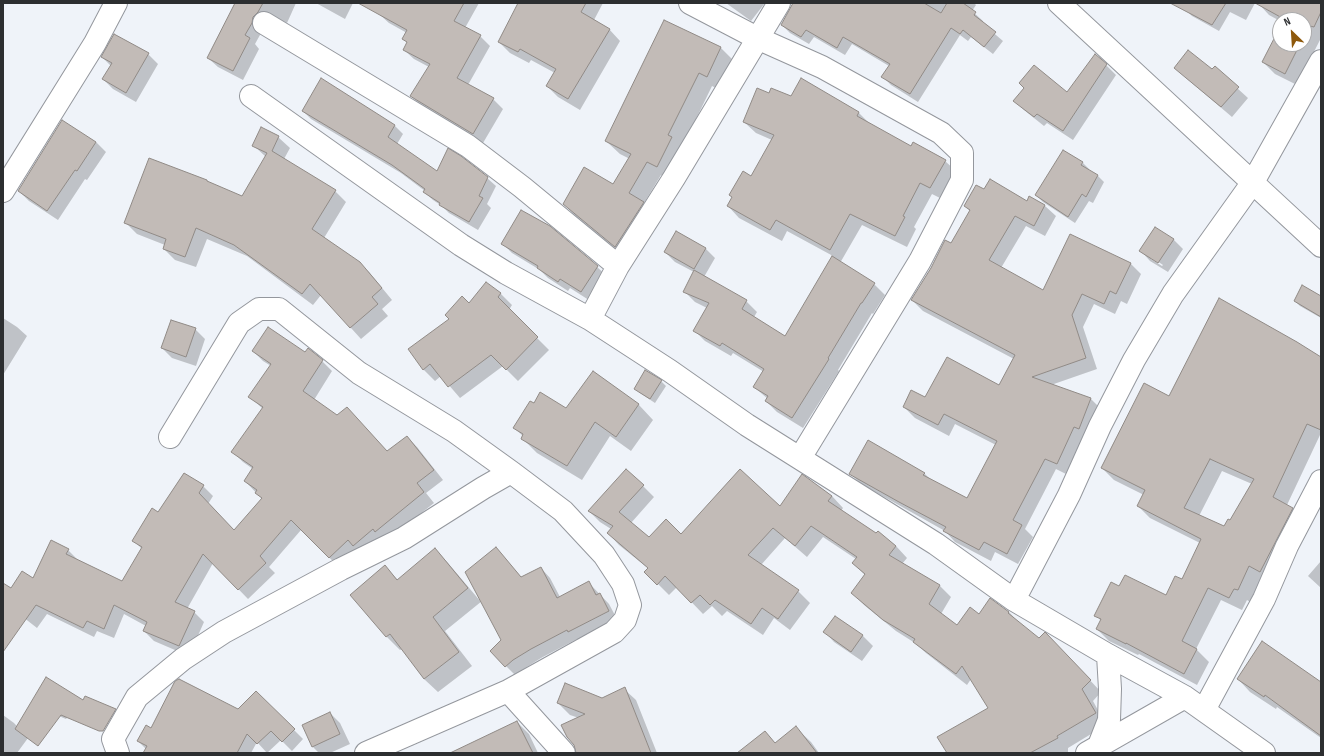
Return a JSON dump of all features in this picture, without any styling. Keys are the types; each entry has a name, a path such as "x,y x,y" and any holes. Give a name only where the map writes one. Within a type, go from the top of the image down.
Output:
{"street":[{"path":"3,191 95,43 116,3"},
{"path":"690,3 757,38 822,67 941,133 962,153 962,180 920,261 800,458"},
{"path":"590,319 618,266 674,178 779,3"},
{"path":"1059,3 1254,182 1321,246"},
{"path":"264,23 468,146 522,187 618,266"},
{"path":"1014,600 1069,495 1100,426 1134,360 1173,294 1254,182 1321,61"},
{"path":"251,96 461,245 506,273 590,319 670,371 747,425 936,544 1014,600 1108,655 1185,697 1264,753"},
{"path":"170,437 239,323 258,309 279,309 359,373 454,431 563,511 604,556 623,584 630,605 625,620 614,632 508,691 366,753"},
{"path":"118,753 113,739 136,698 183,659 224,632 334,573 404,538 511,472"},
{"path":"1204,710 1264,599 1287,546 1321,481"},
{"path":"1092,750 1109,720 1110,689 1108,655"},
{"path":"508,691 564,753"},
{"path":"1092,750 1185,697"}],"building":[{"path":"235,3 263,3 253,17 252,23 245,35 250,38 233,71 207,58"},
{"path":"358,3 464,3 454,21 481,35 457,78 494,98 473,134 410,96 430,64 403,50 407,42 402,39 407,30"},
{"path":"518,3 586,3 581,12 610,29 568,99 546,86 556,69 520,49 518,52 498,42"},
{"path":"793,3 924,3 941,13 947,3 963,3 976,12 974,15 996,32 984,47 963,30 960,34 951,28 910,94 881,77 890,64 843,37 837,48 806,30 801,37 781,25"},
{"path":"1170,3 1226,3 1212,25"},
{"path":"1255,3 1321,3 1321,12 1314,27 1312,26 1312,12 1272,12"},
{"path":"664,20 721,47 707,77 699,73 668,135 672,137 657,167 647,162 629,193 644,202 615,247 563,204 584,167 613,184 631,154 605,141"},
{"path":"114,34 149,53 126,93 102,79 112,63 101,57"},
{"path":"1272,43 1272,52 1296,52 1285,74 1262,62"},
{"path":"1188,50 1212,69 1215,66 1239,87 1221,107 1174,68"},
{"path":"1095,54 1107,64 1063,131 1037,114 1034,117 1013,101 1024,88 1019,83 1034,65 1067,92"},
{"path":"321,78 395,125 388,137 437,171 448,148 488,177 479,196 483,198 469,222 439,205 440,203 423,192 425,189 392,165 302,111"},
{"path":"801,78 859,112 857,116 911,146 913,142 946,160 930,188 920,183 903,216 905,217 895,236 850,214 830,250 776,220 770,230 727,206 732,197 729,195 743,171 751,176 774,135 743,122 757,88 769,93 771,88 791,96"},
{"path":"62,120 96,142 77,171 75,170 47,211 18,191"},
{"path":"261,127 279,136 272,151 336,190 312,229 360,262 382,288 372,297 378,304 350,328 310,284 302,294 234,245 196,228 185,257 163,249 166,239 124,223 149,158 207,180 242,196 267,153 252,146"},
{"path":"1063,150 1083,162 1081,165 1098,175 1086,197 1082,194 1068,217 1035,195"},
{"path":"990,179 1027,201 1029,196 1045,205 1034,226 1015,216 989,260 1043,290 1070,234 1131,263 1116,294 1110,291 1104,304 1082,294 1072,315 1086,358 1032,377 1091,398 1079,429 1074,427 1057,464 1045,459 1013,520 1022,525 1007,554 984,542 979,550 943,531 946,527 849,474 868,440 925,473 923,475 967,498 997,441 944,414 938,425 903,407 911,390 925,397 947,357 999,385 1015,355 911,300 931,268 945,240 951,243 970,210 964,206 976,185 984,189"},
{"path":"521,210 550,226 598,266 581,292 560,279 558,282 537,268 538,266 501,244"},
{"path":"1155,227 1174,239 1158,263 1139,251"},
{"path":"676,231 706,248 694,269 664,252"},
{"path":"832,256 875,283 861,303 828,358 829,359 792,418 765,401 768,396 753,387 764,369 722,343 720,346 693,331 709,303 683,292 694,270 747,300 742,309 785,336"},
{"path":"486,282 501,293 498,297 538,337 506,370 491,355 448,387 430,364 423,370 408,349 449,319 445,315 462,296 469,303"},
{"path":"1302,285 1321,296 1321,317 1294,301"},
{"path":"1219,298 1321,357 1321,430 1307,424 1273,497 1293,508 1260,572 1249,566 1238,590 1234,589 1229,598 1208,588 1182,641 1197,649 1184,674 1096,629 1101,619 1094,616 1111,582 1119,586 1125,575 1166,595 1175,576 1182,579 1201,539 1137,506 1145,490 1101,468 1144,383 1169,396","holes":["1210,459 1254,479 1230,520 1228,519 1224,526 1184,508"]},
{"path":"171,320 196,328 186,357 161,348"},
{"path":"268,327 305,352 308,348 323,360 303,391 337,415 347,407 387,451 407,436 434,470 417,483 424,492 375,532 373,529 353,546 348,540 329,558 291,520 260,556 266,563 238,590 203,554 175,602 195,611 179,646 143,631 147,622 114,605 104,629 87,621 83,628 36,605 3,652 3,583 11,588 22,571 33,578 51,540 69,549 66,554 122,581 142,547 132,541 152,508 158,512 184,473 204,485 199,493 234,530 262,498 255,493 257,490 244,481 253,467 231,452 263,407 248,397 271,364 252,351"},
{"path":"645,370 662,380 650,399 634,389"},
{"path":"593,371 639,404 616,437 595,422 567,466 521,439 523,434 513,428 530,401 534,403 540,392 566,408"},
{"path":"626,469 644,485 619,512 649,537 666,519 681,534 740,469 780,506 802,474 832,496 828,501 876,533 878,531 896,546 889,555 940,585 929,604 957,625 970,607 979,614 990,598 1039,638 1045,632 1091,680 1082,689 1096,713 1057,736 1058,738 1030,753 947,753 937,737 988,708 962,666 956,674 913,642 915,639 883,620 851,593 865,574 852,563 857,557 811,526 795,546 773,528 748,555 799,590 778,619 762,608 751,624 715,600 710,605 700,595 691,603 665,576 657,585 644,572 648,568 607,533 613,526 588,511"},
{"path":"496,547 521,577 541,567 557,598 589,581 596,595 600,593 609,611 568,632 567,630 531,649 513,660 505,667 490,651 501,640 465,572"},
{"path":"435,548 468,588 433,617 459,652 424,679 390,634 386,637 350,595 385,565 397,580"},
{"path":"835,616 863,635 851,652 823,632"},
{"path":"1262,641 1321,682 1321,736 1265,695 1264,697 1237,679"},
{"path":"46,677 83,700 85,696 116,709 103,731 99,731 61,715 38,746 15,729"},
{"path":"179,679 238,709 256,691 295,729 282,742 271,731 257,744 247,734 237,753 143,753 147,746 137,741 146,725 151,728 175,681"},
{"path":"565,683 602,698 625,687 651,753 576,753 574,745 567,737 561,725 585,714 557,703"},
{"path":"330,712 340,734 312,747 302,725"},
{"path":"517,721 533,753 450,753"},
{"path":"796,726 817,753 737,753 765,731 775,743"}]}
